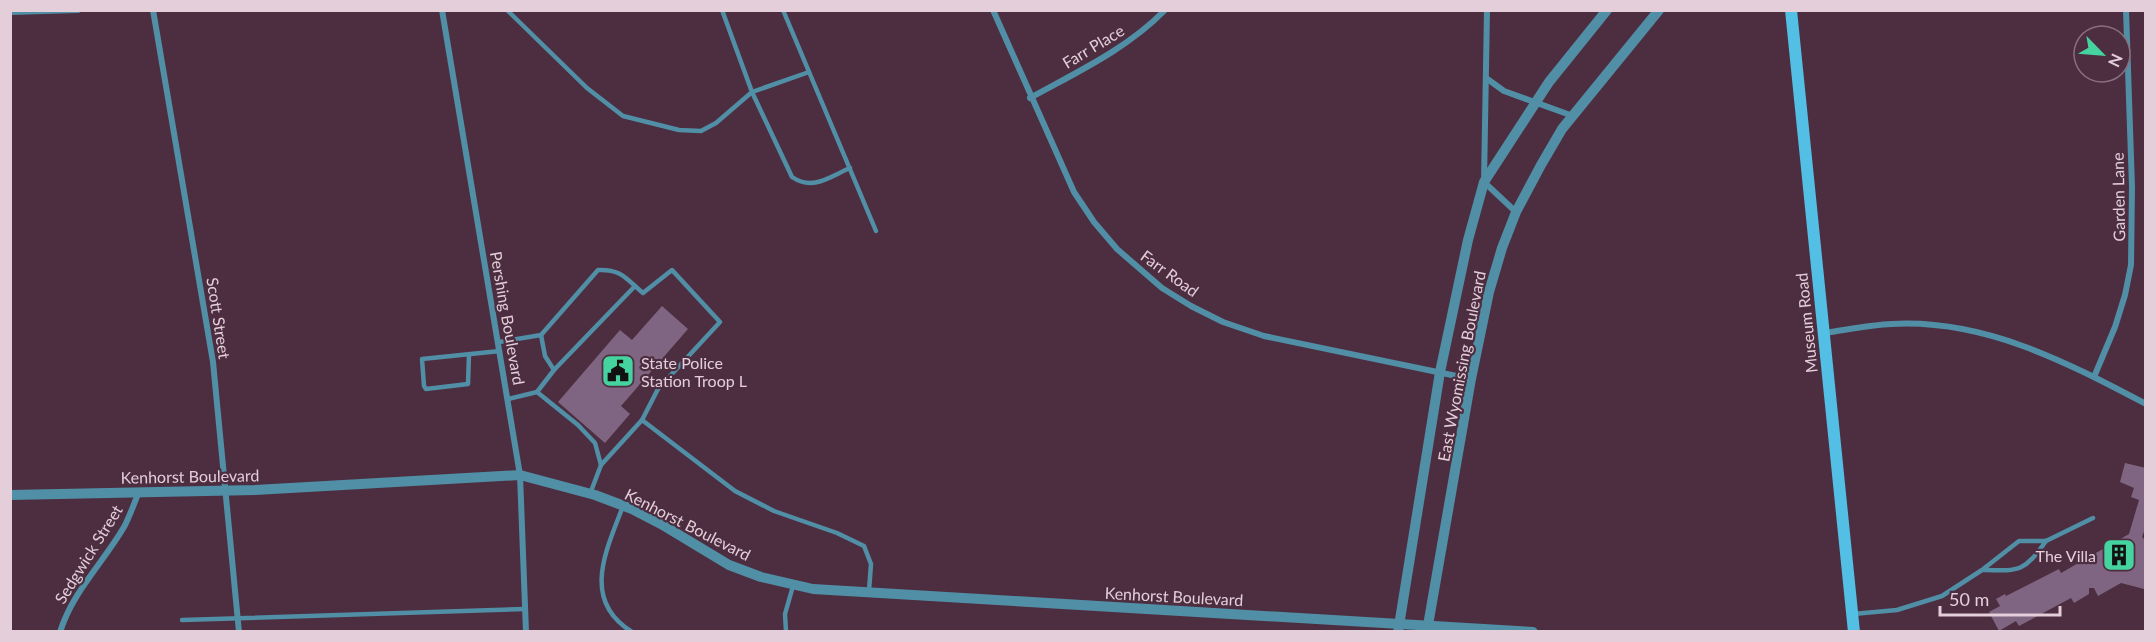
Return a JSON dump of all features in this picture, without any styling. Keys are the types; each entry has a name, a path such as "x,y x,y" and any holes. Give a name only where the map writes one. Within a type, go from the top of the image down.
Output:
{"main road":[{"name":"Museum Road","path":"1791,10 1854,632"}],"street":[{"path":"10,12 78,10"},
{"name":"Scott Street","path":"153,10 213,362 239,632"},
{"name":"Pershing Boulevard","path":"442,10 520,475 526,632"},
{"name":"Farr Road","path":"993,10 1030,98 1074,192 1094,222 1118,249 1162,288 1223,322 1264,336 1471,379"},
{"name":"Farr Place","path":"1030,98 1117,50 1165,10"},
{"path":"1487,10 1484,182 1516,212"},
{"name":"East Wyomissing Boulevard","path":"1398,627 1440,372 1468,240 1484,182 1548,82 1606,10"},
{"name":"East Wyomissing Boulevard","path":"1428,628 1471,379 1489,292 1502,248 1516,212 1562,129 1659,10"},
{"name":"Garden Lane","path":"2094,377 2115,327 2131,265 2132,186 2126,10"},
{"path":"1486,78 1504,92 1573,116"},
{"path":"1824,333 1891,324 1950,327 1997,337 2029,347 2145,404"},
{"name":"Kenhorst Boulevard","path":"10,495 226,490 520,475 590,494 623,506 660,524 729,565 761,577 813,589 1398,627 1533,632"},
{"name":"Sedgwick Street","path":"60,632 66,612 83,582 124,525 140,491"}],"lane":[{"path":"507,10 587,88 623,116 679,130 701,131 716,123 752,92 809,72"},
{"path":"722,10 752,92 792,177 802,184 814,184 849,168"},
{"path":"783,10 876,231"},
{"path":"499,342 541,335 598,270 612,270 623,275 643,292 672,270 720,322 658,389 642,420 601,465 590,494"},
{"path":"508,399 537,392 554,370 634,286"},
{"path":"541,335 545,356 554,370"},
{"path":"470,354 470,382 465,385 426,389 422,359 470,354 500,351"},
{"path":"537,392 595,443 601,465"},
{"path":"642,420 735,491 774,511 837,533 864,546 871,564 869,594"},
{"path":"623,506 602,566 600,585 606,603 615,618 632,632"},
{"path":"1853,614 1897,610 1942,596 1982,570 2019,541 2046,541 2093,518"},
{"path":"1982,570 2012,571 2029,564 2046,541"},
{"path":"786,632 785,614 794,585"},
{"path":"182,620 525,609"}],"building":[{"name":"State Police Station Troop L","path":"662,306 688,329 621,406 630,414 605,443 558,402 620,330 632,340"},
{"name":"The Villa","path":"2125,463 2146,468 2146,526 2142,537 2146,541 2144,589 2121,583 2098,596 2094,588 2089,588 2089,594 2074,603 2071,598 2019,626 2016,621 1999,631 1989,612 2000,606 1996,599 2059,569 2061,573 2129,534 2139,500 2131,497 2134,488 2120,482"}],"place":[{"name":"State Police Station Troop L","path":"618,371"},
{"name":"The Villa","path":"2119,555"}]}
